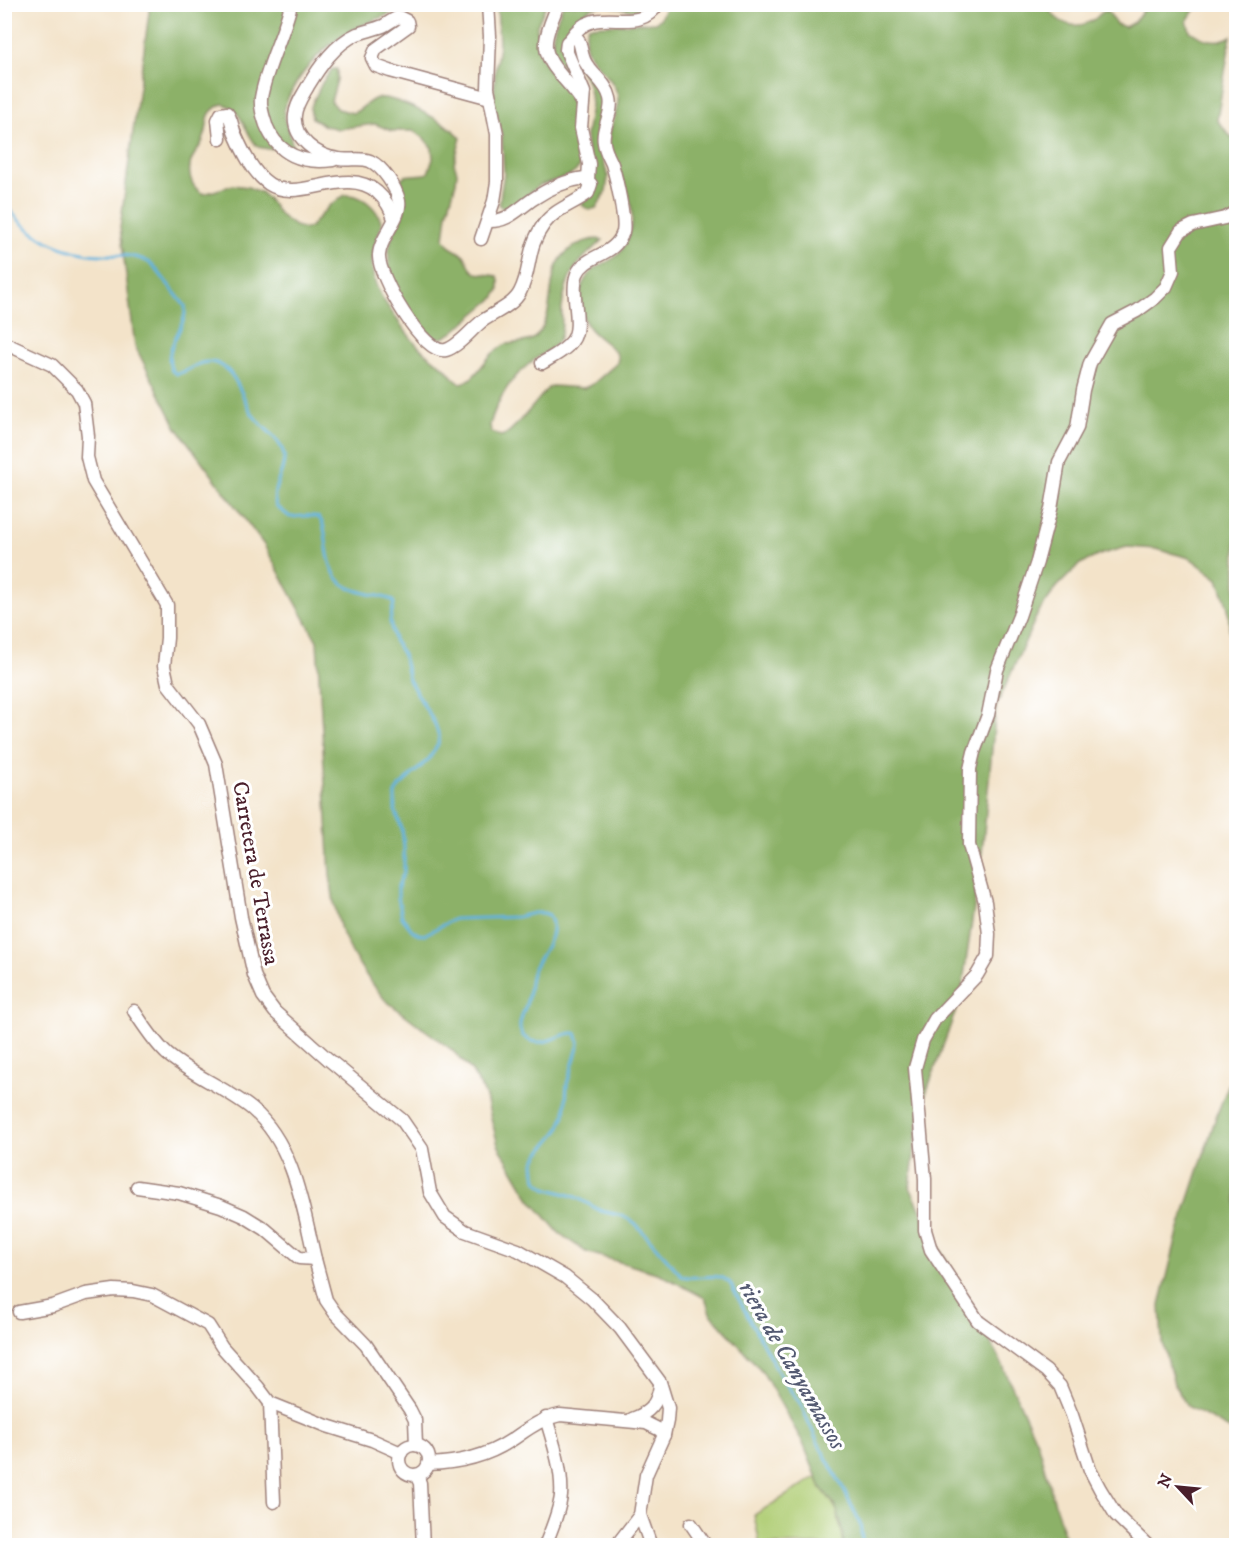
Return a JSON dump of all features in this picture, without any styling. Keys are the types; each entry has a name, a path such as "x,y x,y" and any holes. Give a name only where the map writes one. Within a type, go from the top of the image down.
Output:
{"street":[{"path":"291,4 262,92 263,116 272,138 286,153 303,159 367,160 379,167 399,200 399,207 379,252 381,269 411,323 431,346 444,351 456,345 479,324 518,296 524,284 532,245 540,229 554,214 588,193 591,186 581,128 584,92 566,50 567,42 581,21 591,14 606,12 640,16 651,13 658,4"},
{"path":"482,239 494,201 497,182 497,134 488,81 490,36 488,4"},
{"path":"558,4 547,36 546,50 553,63 575,89 584,106"},
{"path":"340,160 314,149 300,135 295,121 298,103 316,74 337,47 352,37 383,26 396,18 405,19 408,26 376,49 372,58 376,66 490,98"},
{"path":"542,363 566,347 574,338 576,323 574,288 577,273 586,263 612,248 621,235 624,225 612,165 603,141 610,100 605,87 584,61 578,39 571,38"},
{"path":"220,139 218,120 221,114 226,113 230,117 235,134 248,160 268,183 277,188 296,189 346,182 363,183 384,200 394,219"},
{"path":"488,221 507,218 531,200 553,188 578,179 588,179"},
{"path":"1148,1545 1116,1515 1100,1489 1060,1386 1046,1371 978,1321 931,1250 925,1230 926,1200 915,1068 923,1040 935,1019 977,975 988,956 989,934 985,902 969,845 971,763 988,715 997,670 1019,616 1037,562 1051,509 1059,462 1077,428 1090,363 1112,324 1137,311 1166,287 1173,271 1171,247 1181,231 1236,212"},
{"name":"Carretera de Terrassa","path":"4,343 52,365 77,390 84,403 87,457 93,481 167,605 164,666 168,684 199,724 216,764 241,917 254,975 263,996 275,1012 402,1120 423,1149 430,1192 445,1217 465,1231 518,1250 564,1277 592,1299 620,1328 660,1382 668,1408 664,1435 646,1475 640,1515 651,1545"},
{"path":"134,1011 149,1034 168,1054 253,1110 273,1133 286,1156 293,1176 326,1300 366,1344 410,1410 415,1420 416,1445"},
{"path":"137,1187 178,1193 221,1206 265,1229 299,1258 315,1259"},
{"path":"19,1312 53,1306 86,1294 114,1290 152,1295 208,1325 222,1347 270,1403 327,1426 372,1440 401,1453"},
{"path":"628,1421 644,1415 653,1407 658,1396 660,1382"},
{"path":"270,1403 274,1502"},
{"path":"428,1464 452,1463 495,1450 546,1418 572,1415 628,1421 654,1426 664,1435"},
{"path":"545,1545 558,1511 561,1488 555,1446 546,1418"},
{"path":"416,1475 423,1471 429,1459 425,1450 416,1445 407,1446 401,1453 399,1462 403,1470 416,1475 420,1483 423,1545"},
{"path":"616,1545 640,1515"},
{"path":"691,1524 706,1545"}],"green space":[{"path":"667,4 1046,4 1056,17 1068,24 1081,25 1096,18 1102,12 1108,11 1116,24 1125,27 1134,22 1147,5 1198,4 1187,21 1190,31 1200,37 1215,41 1231,36 1217,120 1236,143 1236,707 1228,608 1218,579 1190,558 1156,549 1127,547 1102,554 1080,564 1057,587 1038,613 996,707 982,853 961,996 920,1110 910,1187 929,1228 1002,1364 1037,1442 1067,1545 844,1545 835,1505 821,1488 803,1443 762,1371 710,1313 705,1298 660,1274 586,1252 559,1233 530,1199 498,1145 485,1094 471,1070 452,1050 385,1000 353,955 341,930 330,875 317,641 264,545 177,428 135,346 120,228 150,5 405,5 402,10 369,22 341,37 316,57 305,70 290,94 284,110 292,146 268,149 258,147 234,110 222,104 215,108 209,116 205,134 191,162 190,173 195,188 204,194 233,185 248,187 262,193 281,216 295,226 305,229 310,227 329,206 345,195 363,199 373,207 382,224 372,263 375,283 380,294 415,343 460,383 474,376 493,353 504,345 531,340 538,334 545,323 559,261 568,251 581,243 597,239 603,240 586,255 570,278 564,297 562,330 558,341 522,370 510,384 496,408 490,425 491,431 500,436 508,432 548,388 553,386 584,388 593,384 617,363 618,358 613,349 589,328 582,313 580,296 589,274 622,251 631,228 632,210 628,191 609,140 618,98 610,80 586,47 585,37 588,26 655,22 660,19"},
{"path":"497,5 546,5 537,26 537,47 543,61 563,85 573,105 575,112 573,123 580,156 580,166 575,172 540,185 505,210 499,205 504,173 502,137 494,104 499,45"},
{"path":"563,5 649,5 636,10 602,6 587,11 574,24 566,41 568,69 566,72 555,55 552,40"},
{"path":"574,51 604,99 600,151 608,176 606,192 596,208 589,210 582,205 591,197 586,136 591,105 590,94"},
{"path":"332,69 337,69 337,80 331,101 338,109 353,113 373,99 385,98 422,112 446,125 461,138 454,163 457,172 456,182 447,214 444,239 450,247 464,255 476,273 497,276 499,290 494,298 443,338 433,337 406,307 393,283 389,257 390,244 405,206 405,198 399,182 408,175 428,173 433,159 432,148 423,137 413,131 392,131 375,124 338,129 323,125 312,118 310,108 322,83"},
{"path":"1236,1065 1236,1429 1231,1430 1187,1406 1174,1384 1162,1342 1160,1305 1178,1232 1216,1117"},
{"path":"816,1477 837,1510 844,1545 760,1545 754,1515"}],"waterway":[{"name":"riera de Canyamassos","path":"4,202 30,230 52,243 76,252 122,255 138,258 153,265 185,306 183,322 170,354 172,371 177,374 200,363 210,362 216,363 229,372 253,415 280,444 284,463 276,487 276,506 290,517 311,516 321,521 331,567 343,584 354,590 392,600 394,603 390,621 394,640 403,655 409,680 435,724 439,736 438,744 429,759 399,787 395,794 395,810 402,829 404,847 404,872 398,886 402,917 412,930 424,935 454,919 517,917 534,913 549,915 552,922 551,936 532,974 520,1028 525,1038 537,1042 576,1033 579,1044 567,1084 565,1115 558,1131 534,1163 538,1182 546,1188 576,1197 601,1211 623,1216 635,1223 682,1276 714,1276 730,1283 782,1379 800,1403 818,1443 844,1490 860,1523 863,1546"}]}
